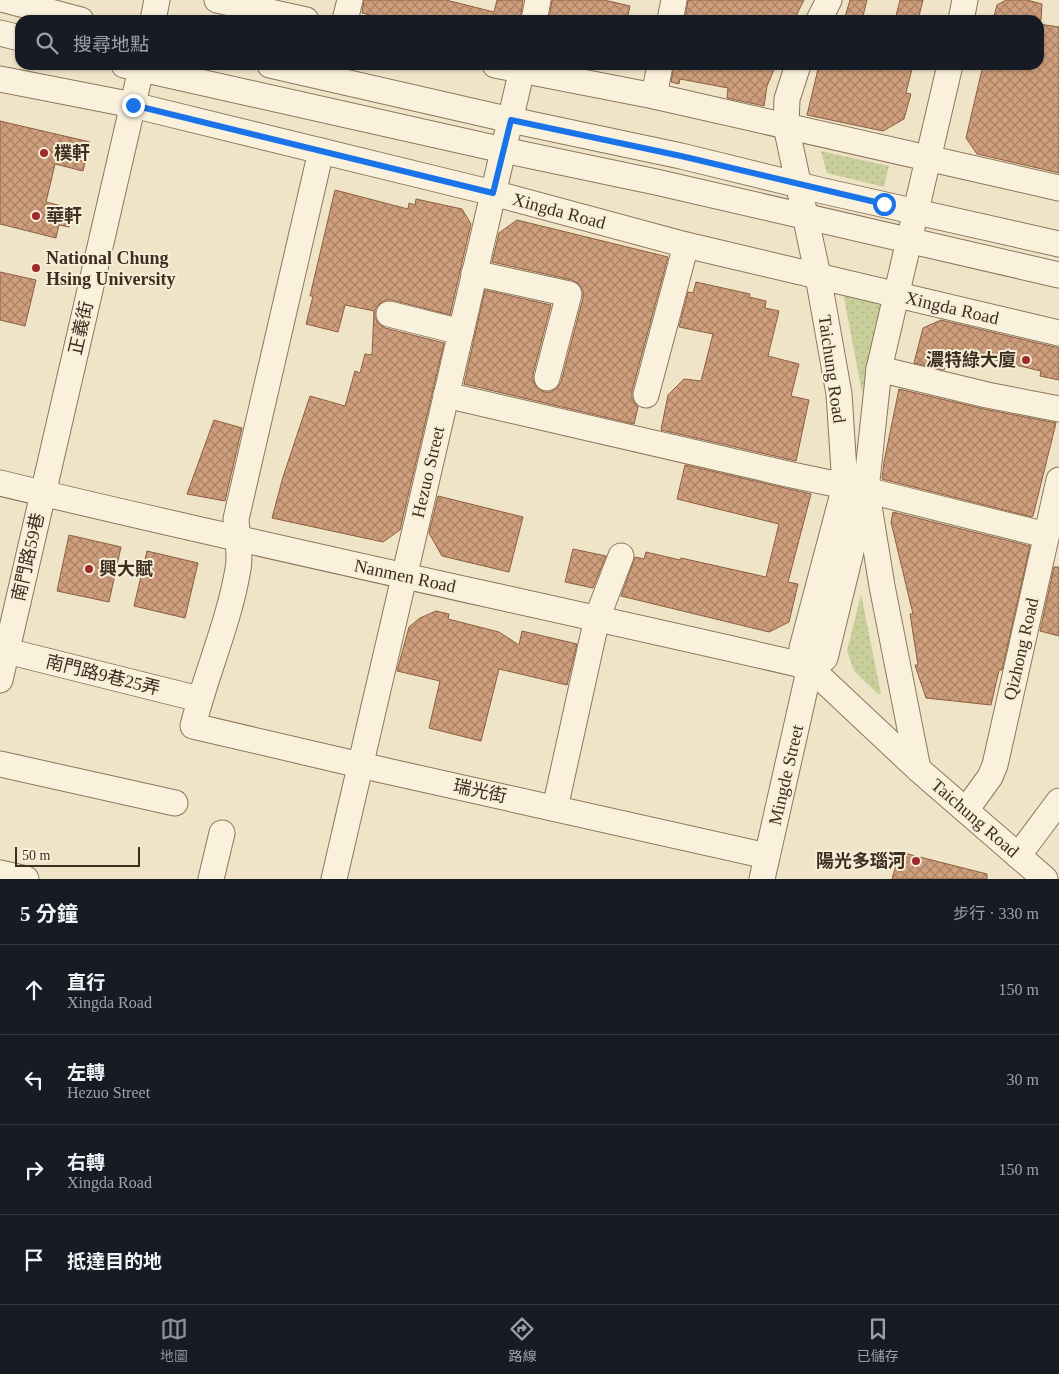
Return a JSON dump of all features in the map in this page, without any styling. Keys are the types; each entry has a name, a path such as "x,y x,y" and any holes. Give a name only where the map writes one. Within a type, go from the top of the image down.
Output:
{"street":[{"path":"5,0 63,15"},
{"path":"154,15 157,0"},
{"path":"217,0 284,15"},
{"path":"346,15 350,0"},
{"path":"535,15 538,0"},
{"path":"671,15 674,0"},
{"path":"822,15 829,0"},
{"path":"962,15 965,0"},
{"path":"0,33 15,37"},
{"name":"正義街","path":"43,493 133,105 136,70"},
{"path":"153,70 503,150 656,182 1059,275"},
{"path":"292,70 511,120 681,156 798,185 1059,244"},
{"name":"Hezuo Street","path":"334,879 522,70"},
{"path":"531,70 1059,188"},
{"path":"654,96 659,70"},
{"name":"Taichung Road","path":"796,70 787,99 786,126 818,276 856,488 882,586 918,769"},
{"name":"Taichung Road","path":"949,70 879,369 825,658 809,671 821,678 918,769 1032,867"},
{"name":"Xingda Road","path":"0,79 133,105 493,193 686,245 1059,333"},
{"path":"199,699 219,646 239,568 236,519 321,151"},
{"path":"646,395 686,245"},
{"path":"474,273 569,294 547,378"},
{"path":"390,314 461,332"},
{"path":"879,369 987,395 1059,409"},
{"path":"446,395 856,488 1046,535"},
{"name":"Qizhong Road","path":"966,810 990,777 995,765 1059,480"},
{"name":"Nanmen Road","path":"0,482 237,538 798,664 809,671"},
{"name":"南門路59巷","path":"0,680 7,651 7,618 43,493"},
{"path":"555,808 597,618 620,556"},
{"name":"南門路9巷25弄","path":"7,651 199,699"},
{"name":"Mingde Street","path":"765,868 809,671"},
{"name":"瑞光街","path":"199,699 193,726 555,808 765,868"},
{"path":"0,764 175,804"},
{"path":"1032,867 1059,801"},
{"path":"211,879 222,833"},
{"path":"0,873 26,879"}],"green space":[{"path":"821,151 889,166 884,187 827,173"},
{"path":"843,292 882,300 862,393"},
{"path":"861,594 881,694 878,694 854,671 847,651"}],"building":[{"path":"364,0 446,0 494,12 497,0 523,0 521,15 370,15 362,13"},
{"path":"552,0 604,0 630,6 628,15 550,15"},
{"path":"688,0 804,0 796,15 686,15"},
{"path":"850,0 867,0 863,15 846,15"},
{"path":"900,0 923,0 919,15 896,15"},
{"path":"1006,0 1027,0 1042,4 1041,15 994,15 997,5"},
{"path":"1044,25 1059,27 1059,173 977,154 966,138 982,70 1044,70"},
{"path":"673,70 774,70 767,86 764,106 727,98 728,88 680,79 679,84 671,82"},
{"path":"818,70 912,70 906,93 911,94 904,119 883,131 807,115"},
{"path":"0,121 90,142 83,171 55,164 46,202 74,209 69,227 59,225 56,238 0,224"},
{"path":"335,190 408,209 409,203 415,205 416,199 462,209 471,224 450,315 392,300 385,300 375,310 375,318 385,328 444,343 400,530 383,542 272,518 283,477 310,396 345,406 355,371 360,373 365,354 372,355 374,311 345,305 338,332 306,324 313,296 310,296"},
{"path":"517,220 668,257 632,391 632,399 638,407 634,424 464,384 485,290 551,305 533,374 533,381 537,388 544,392 551,392 561,382 583,298 583,291 579,284 572,280 492,262 499,233"},
{"path":"0,272 36,280 25,326 0,320"},
{"path":"696,282 750,294 749,297 766,301 765,308 779,311 768,356 799,364 791,396 809,400 796,461 661,430 668,395 684,379 701,381 713,334 679,327 688,292 693,293"},
{"name":"濃特綠大廈","path":"941,320 1059,348 1059,380 1040,376 1041,371 949,349 944,370 914,363 923,328"},
{"path":"899,389 984,409 1056,423 1033,516 882,479"},
{"path":"214,420 242,428 225,501 187,494"},
{"path":"685,465 811,494 788,582 798,584 789,622 769,632 621,596 635,557 644,559 646,552 766,577 779,524 677,499"},
{"path":"438,496 523,517 509,572 442,556 429,533"},
{"path":"893,512 1030,546 1002,670 999,670 991,705 926,698 915,665 918,665 910,614 913,614 891,522"},
{"name":"興大賦","path":"69,535 121,547 109,602 57,591"},
{"path":"573,549 606,556 593,588 565,582"},
{"name":"興大賦","path":"147,551 198,563 185,618 134,606"},
{"path":"1054,567 1059,567 1059,636 1040,631"},
{"path":"436,611 449,614 448,619 499,632 519,645 522,631 577,644 567,685 499,669 481,741 429,728 440,681 397,671 409,627 420,618"},
{"name":"陽光多瑙河","path":"900,852 987,874 987,879 892,879"}],"place":[{"name":"樸軒","path":"44,153"},
{"name":"華軒","path":"36,216"},
{"name":"National Chung Hsing University","path":"36,268"},
{"name":"濃特綠大廈","path":"1026,360"},
{"name":"興大賦","path":"89,569"},
{"name":"陽光多瑙河","path":"916,861"}],"route":[{"path":"133,105 493,193 511,120 681,156 884,204"}]}
